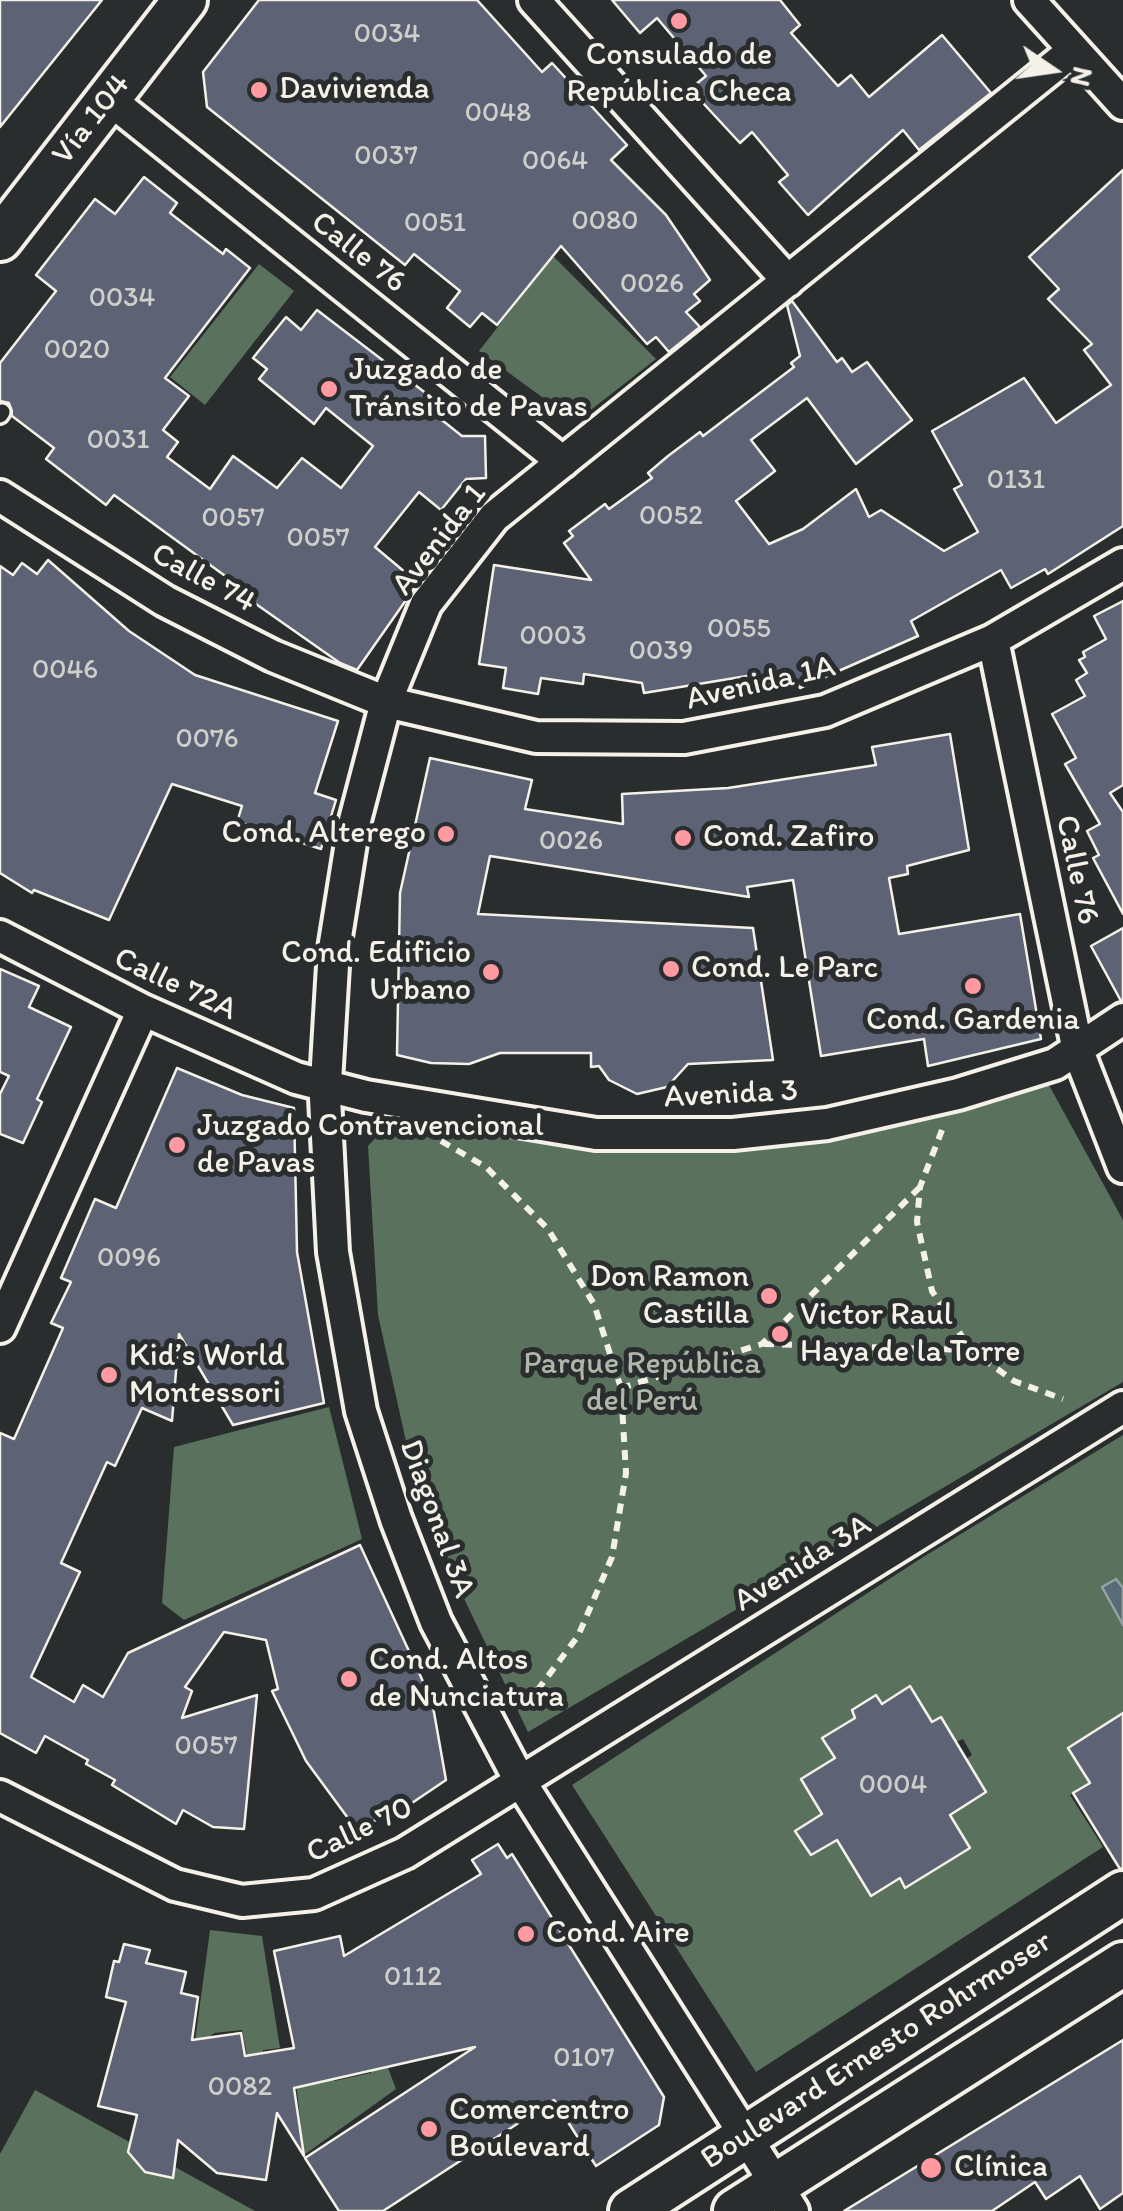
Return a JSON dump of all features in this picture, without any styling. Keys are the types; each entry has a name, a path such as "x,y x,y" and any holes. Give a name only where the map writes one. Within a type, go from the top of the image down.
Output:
{"main road":[{"name":"Vía 104","path":"0,240 185,0"},
{"name":"Boulevard Ernesto Rohrmoser","path":"631,2211 1123,1893"},
{"name":"Boulevard Ernesto Rohrmoser","path":"735,2211 784,2197 985,2063 1123,1964"}],"street":[{"path":"534,0 788,281"},
{"path":"1029,0 1123,104"},
{"name":"Avenida 1","path":"326,1087 337,932 354,824 386,702 426,604 494,518 1074,50"},
{"name":"Calle 76","path":"108,99 564,462"},
{"name":"Calle 74","path":"0,496 60,538 164,601 273,656 386,702"},
{"name":"Avenida 1A","path":"386,702 536,737 684,738 826,711 994,640 1123,564"},
{"name":"Calle 76","path":"994,640 1078,1052 1123,1168"},
{"name":"Calle 72A","path":"0,936 142,1010 326,1087"},
{"path":"0,1326 142,1010"},
{"name":"Avenida 3","path":"326,1087 596,1134 733,1134 827,1124 958,1094 1055,1064 1123,1019"},
{"name":"Diagonal 3A","path":"326,1087 334,1252 362,1411 396,1520 436,1622 520,1781 784,2197"},
{"name":"Avenida 3A","path":"520,1781 1123,1407"},
{"name":"Calle 70","path":"0,1796 175,1885 242,1901 314,1894 405,1853 520,1781"}],"path":[{"path":"947,1120 930,1152 920,1186 921,1258 932,1291 971,1350 1014,1381 1063,1399"},
{"path":"426,1132 486,1168 548,1229 594,1304 620,1388 626,1473 612,1557 578,1636 527,1704"},
{"path":"762,1344 920,1186"},
{"path":"620,1388 762,1344 971,1350"}],"green space":[{"path":"553,256 656,359 583,416 572,419 479,351"},
{"path":"259,264 294,291 205,405 170,377"},
{"name":"Parque República del Perú","path":"1044,1076 1123,1220 1123,1382 528,1732 421,1509 378,1315 368,1146 394,1118 504,1138 739,1142"},
{"path":"329,1407 362,1539 184,1620 162,1603 174,1447"},
{"path":"1123,1435 1123,1713 1068,1748 1090,1783 1070,1795 1103,1847 756,2072 572,1785 920,1559","holes":["910,1687 932,1722 941,1717 956,1742 963,1739 972,1755 966,1759 986,1792 950,1815 970,1848 906,1888 900,1878 871,1895 837,1840 811,1855 796,1831 822,1814 801,1779 835,1758 823,1738 855,1718 852,1710 875,1695 882,1704"]},
{"path":"210,1930 262,1936 280,2048 263,2050 263,2058 248,2060 242,2030 214,2033 194,2049"},
{"path":"350,1968 396,2089 304,2155 294,2063 328,2056 334,2081 371,2073"},
{"path":"35,2090 255,2211 0,2211 0,2154"}],"water":[{"path":"1116,1579 1123,1588 1123,1625 1102,1587"}],"building":[{"path":"0,0 102,0 0,127"},
{"path":"259,0 477,0 542,72 552,63 627,145 611,160 666,215 710,280 694,294 700,301 686,312 700,327 669,352 656,337 647,344 561,246 497,325 482,313 470,327 447,308 460,291 414,254 405,265 207,107 203,72"},
{"path":"612,0 780,0 800,25 791,33 838,86 851,75 869,97 942,35 991,93 919,150 903,130 808,215 779,182 788,175 752,132 740,143 690,89 706,76 657,18 640,33"},
{"path":"1123,170 1123,526 1048,574 1045,569 1011,588 1001,570 911,621 918,636 800,688 798,684 752,694 747,676 644,693 642,683 584,674 583,684 541,678 538,694 503,688 506,668 479,664 494,565 591,580 564,543 573,536 569,531 605,504 609,509 652,478 648,473 668,456 700,432 703,436 794,367 791,363 800,356 787,305 792,301 837,362 842,358 852,372 867,362 912,420 856,464 807,398 751,440 775,471 736,501 769,544 803,529 856,489 869,517 881,510 944,551 978,532 954,489 962,485 932,431 1024,378 1056,423 1111,385 1084,350 1092,344 1048,299 1059,289 1029,257"},
{"path":"144,177 177,203 170,213 223,254 226,249 250,268 165,378 189,396 163,430 178,442 167,457 210,489 233,456 277,488 302,458 341,488 373,446 326,408 314,424 259,379 267,369 253,358 286,317 301,330 317,310 440,404 433,413 462,436 485,436 486,478 466,479 441,510 419,492 375,547 418,583 357,670 340,663 236,590 239,586 114,495 106,505 46,459 54,448 12,416 9,403 0,401 0,363 56,291 36,275 95,199 115,214"},
{"path":"48,560 129,631 195,675 338,721 315,793 336,800 321,849 237,822 242,806 172,784 109,920 34,890 32,893 0,873 0,566 13,575 22,563 37,574"},
{"path":"1123,601 1123,785 1110,793 1123,812 1123,914 1093,858 1099,855 1087,831 1100,824 1065,764 1076,758 1052,714 1085,696 1076,680 1087,673 1079,660 1085,657 1083,652 1106,639 1094,616"},
{"path":"950,734 969,850 907,866 908,874 889,878 899,934 1020,914 1041,1039 928,1066 924,1039 821,1056 793,880 747,887 749,897 490,856 478,914 753,928 773,1060 688,1064 667,1087 637,1094 609,1080 599,1066 591,1067 591,1053 500,1053 469,1064 431,1063 397,1055 400,893 430,758 532,780 525,809 623,824 622,794 728,788 876,765 872,747"},
{"path":"1123,928 1123,1000 1121,1001 1091,946"},
{"path":"0,969 39,986 29,1007 71,1027 37,1099 42,1102 23,1143 0,1134 0,1094 9,1076 0,1072"},
{"path":"177,1068 242,1095 294,1108 297,1252 324,1403 233,1425 179,1334 172,1421 142,1408 115,1466 107,1462 61,1563 80,1572 31,1677 74,1702 83,1685 103,1697 128,1653 360,1545 432,1701 446,1780 409,1805 356,1829 306,1761 272,1691 278,1689 266,1640 224,1632 185,1687 192,1691 182,1718 257,1695 244,1829 213,1827 183,1810 176,1824 112,1785 115,1780 86,1764 88,1760 45,1736 36,1753 0,1733 0,1433 14,1439 63,1328 51,1323 71,1282 61,1278 95,1199 116,1208"},
{"path":"910,1686 932,1722 941,1717 986,1792 950,1815 970,1848 905,1888 900,1878 871,1896 837,1840 811,1855 795,1831 822,1814 801,1779 835,1758 822,1738 855,1718 852,1710 876,1695 882,1704"},
{"path":"1123,1713 1120,1869 1073,1793 1090,1783 1068,1748"},
{"path":"498,1844 507,1858 512,1854 664,2097 659,2125 596,2166 554,2100 383,2211 339,2211 305,2158 475,2047 294,2088 304,2156 277,2113 266,2180 217,2173 178,2140 173,2178 145,2172 128,2152 137,2115 98,2106 126,2002 106,1997 114,1961 119,1962 124,1944 150,1950 146,1963 186,1972 181,1993 198,1997 192,2040 241,2033 245,2056 294,2048 274,1951 340,1936 344,1956 481,1874 472,1860"},
{"path":"1123,2040 1123,2193 1100,2209 1080,2176 1046,2199 1035,2182 992,2211 844,2211"}],"place":[{"name":"Consulado de República Checa","path":"679,21"},
{"name":"Davivienda","path":"259,90"},
{"name":"Juzgado de Tránsito de Pavas","path":"329,389"},
{"name":"Cond. Alterego","path":"446,834"},
{"name":"Cond. Zafiro","path":"683,838"},
{"name":"Cond. Le Parc","path":"671,969"},
{"name":"Cond. Edificio Urbano","path":"491,972"},
{"name":"Cond. Gardenia","path":"973,986"},
{"name":"Juzgado Contravencional de Pavas","path":"177,1145"},
{"name":"Don Ramon Castilla","path":"769,1296"},
{"name":"Victor Raul Haya de la Torre","path":"780,1334"},
{"name":"Kid’s World Montessori","path":"109,1375"},
{"name":"Cond. Altos de Nunciatura","path":"349,1679"},
{"name":"Cond. Aire","path":"526,1934"},
{"name":"Comercentro Boulevard","path":"429,2129"},
{"name":"Clínica","path":"931,2168"}]}
